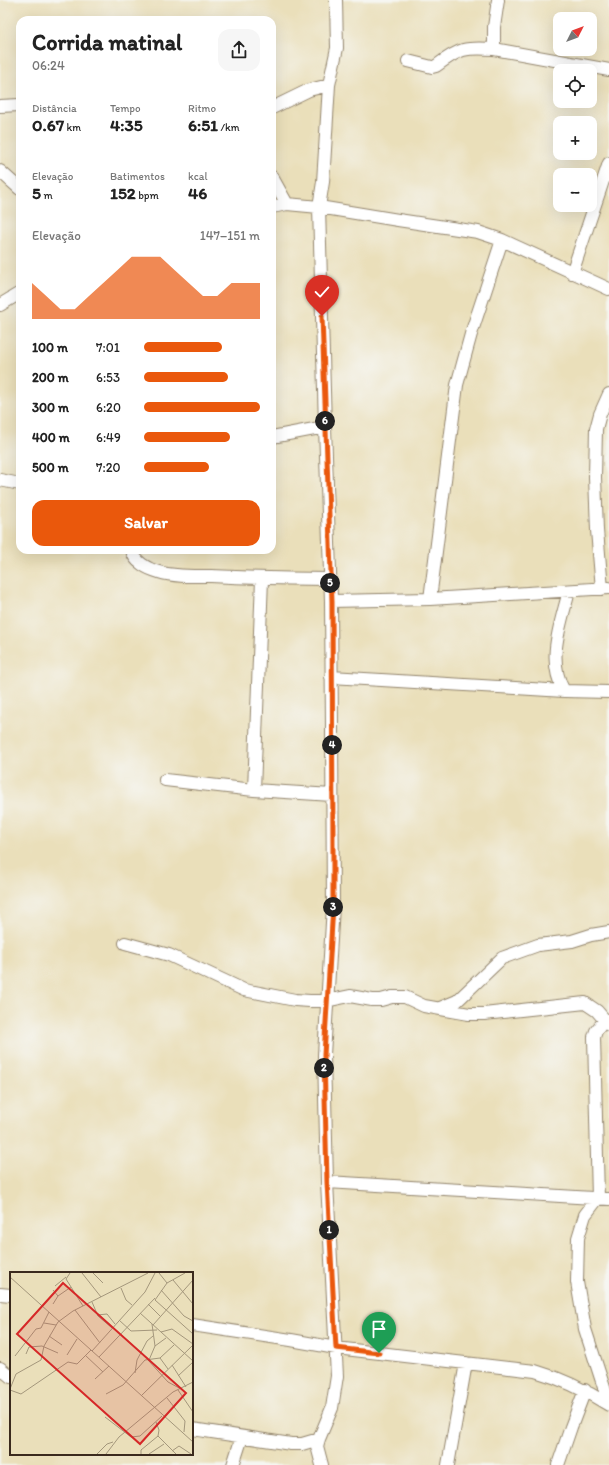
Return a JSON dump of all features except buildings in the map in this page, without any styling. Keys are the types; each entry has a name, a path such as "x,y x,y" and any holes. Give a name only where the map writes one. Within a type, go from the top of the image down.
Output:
{"street":[{"path":"322,1465 317,1446 332,1408 337,1376 327,1182 324,1055 326,1001 333,906 332,601 325,427 319,207 329,85 337,48 336,0"},
{"path":"494,49 494,27 498,0"},
{"path":"408,61 432,67 461,50 475,48 494,49 609,70"},
{"path":"276,106 309,90 329,85"},
{"path":"0,106 16,105"},
{"path":"572,273 609,163"},
{"path":"0,171 16,185"},
{"path":"276,184 287,204"},
{"path":"276,206 287,204 319,207 478,232 502,240 609,289"},
{"path":"430,599 457,385 471,334 502,240"},
{"path":"0,305 16,295"},
{"path":"332,601 430,599 605,588 597,530 595,477 596,429 600,414 609,394"},
{"path":"600,414 609,423"},
{"path":"276,436 325,427"},
{"path":"0,480 16,483"},
{"path":"133,554 144,566 159,572 180,575 262,579 330,578"},
{"path":"254,790 262,579"},
{"path":"564,691 558,681 555,661 556,641 569,591"},
{"path":"332,677 564,691 609,692"},
{"path":"165,780 254,790 332,795"},
{"path":"439,1009 458,1001 502,958 538,945 572,941 591,935 609,932"},
{"path":"125,943 169,956 244,990 295,1000 326,1001 350,996 372,1000 405,997 424,1006 469,1014 484,1014 585,1003 597,1011 607,1022 596,1031 594,1036 604,1199"},
{"path":"327,1182 604,1199"},
{"path":"604,1199 585,1215 578,1238 577,1282 585,1329 609,1404"},
{"path":"0,1294 10,1295"},
{"path":"193,1325 336,1348 535,1371 559,1378 586,1390 609,1404"},
{"path":"448,1465 466,1363"},
{"path":"0,1368 10,1376"},
{"path":"558,1465 570,1427 586,1390"},
{"path":"193,1429 302,1444 319,1439"},
{"path":"233,1465 242,1437"}],"route":[{"path":"322,316 332,601 333,906 326,1001 324,1055 327,1182 333,1310 336,1348 379,1353"}]}
